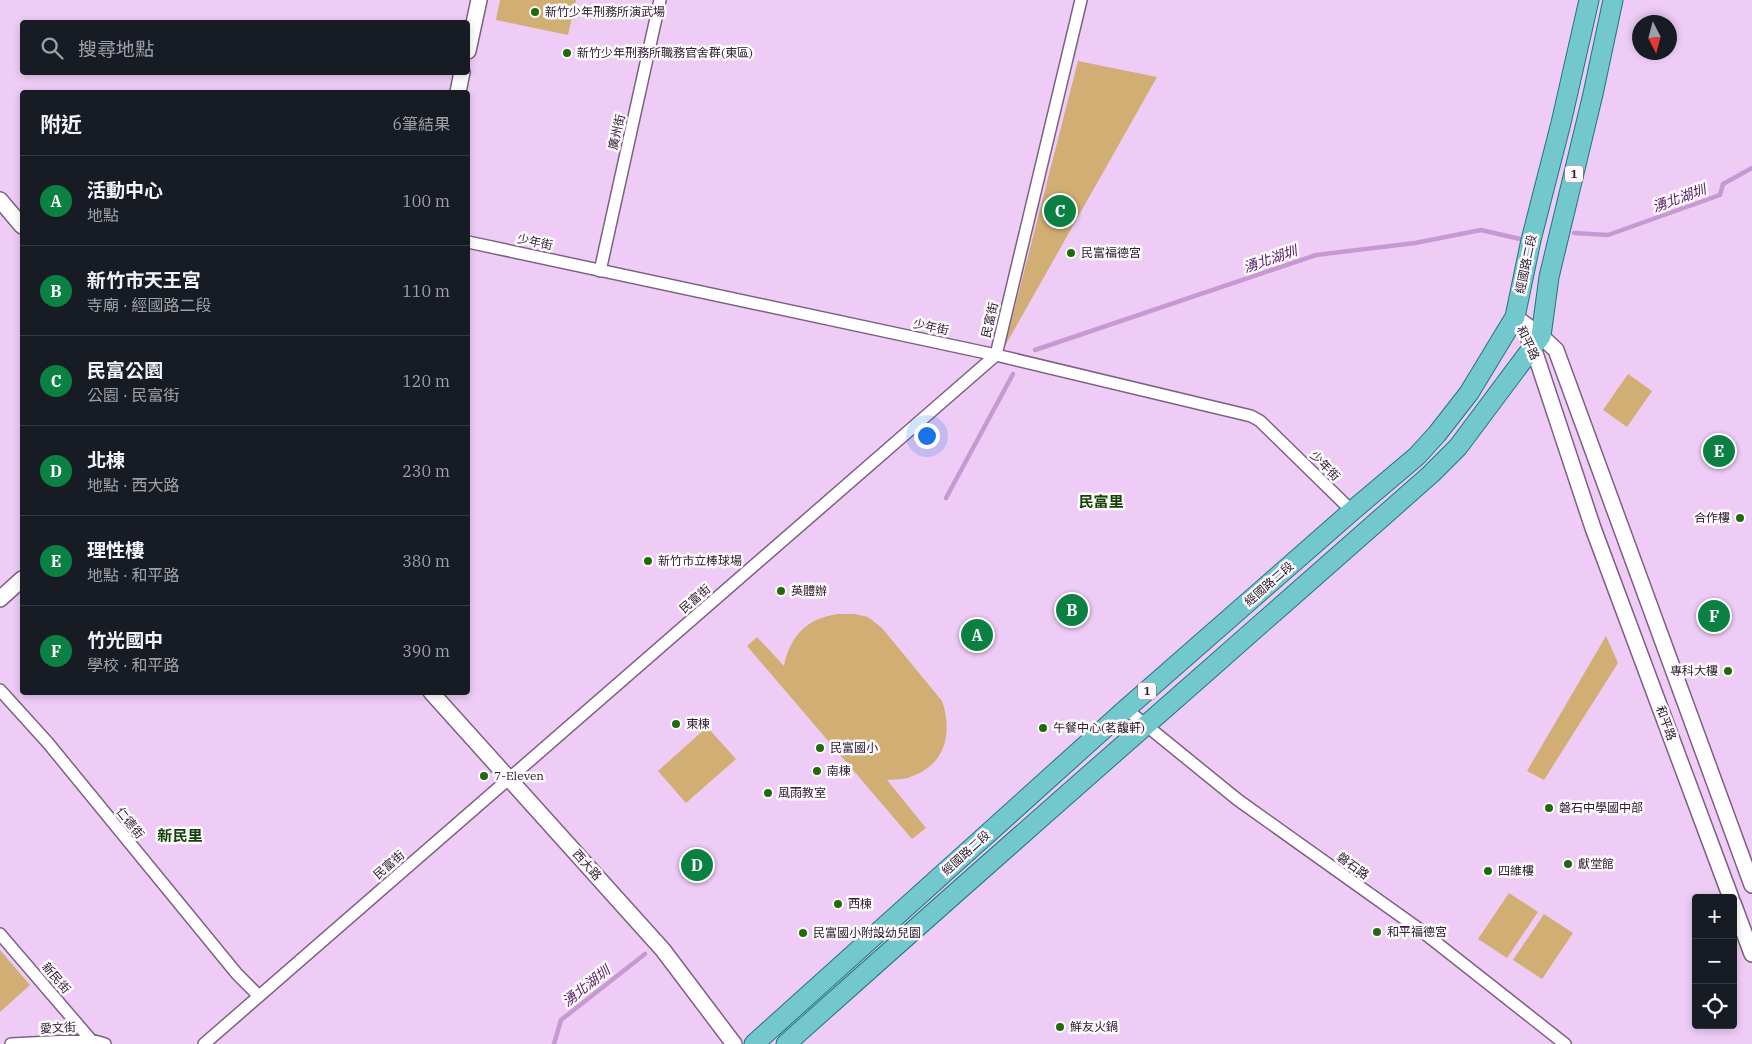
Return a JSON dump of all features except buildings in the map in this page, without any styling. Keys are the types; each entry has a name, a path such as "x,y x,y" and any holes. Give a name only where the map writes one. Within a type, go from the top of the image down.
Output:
{"main road":[{"name":"經國路二段","path":"754,1044 1126,709 1417,456 1438,434 1469,393 1515,317 1531,240 1561,123 1589,0"},
{"name":"經國路二段","path":"786,1044 1014,840 1416,487 1458,447 1537,341 1549,277 1594,94 1613,0"}],"street":[{"path":"470,42 479,0"},
{"name":"廣州街","path":"600,271 660,0"},
{"name":"民富街","path":"204,1044 996,355 1080,0"},
{"path":"458,90 461,75"},
{"path":"0,200 20,224"},
{"name":"少年街","path":"470,242 996,355 1251,416 1260,421 1352,511"},
{"name":"和平路","path":"1515,317 1537,341 1556,350 1752,885"},
{"name":"和平路","path":"1537,341 1594,528 1730,894"},
{"path":"0,599 20,581"},
{"path":"1624,610 1648,600"},
{"name":"仁德街","path":"0,690 54,751 237,974 258,996"},
{"name":"西大路","path":"434,695 664,950 734,1044"},
{"name":"磐石路","path":"1126,709 1238,800 1419,929 1565,1044"},
{"path":"1737,914 1752,954"},
{"name":"新民街","path":"0,934 91,1040"},
{"name":"愛文街","path":"11,1044 91,1040 105,1044"}],"shaded area":[{"path":"500,0 576,0 568,35 496,20"},
{"path":"1078,61 1157,77 1005,346"},
{"path":"1628,374 1652,391 1627,427 1603,410"},
{"path":"838,614 855,614 868,617 882,628 942,701 947,725 944,746 939,756 932,765 922,772 907,778 887,780 926,828 912,839 747,646 757,637 784,666 791,646 802,630 817,620"},
{"path":"1606,636 1618,663 1544,780 1527,771"},
{"path":"707,727 736,759 686,803 658,771"},
{"path":"1509,893 1538,912 1507,958 1478,939"},
{"path":"1544,914 1573,933 1542,979 1513,960"},
{"path":"0,950 30,985 0,1012"}],"waterway":[{"name":"湧北湖圳","path":"1574,233 1608,235 1720,195 1723,184 1752,168"},
{"name":"湧北湖圳","path":"1035,350 1316,255 1415,243 1481,230 1520,239"},
{"name":"湧北湖圳","path":"946,498 1013,374"},
{"name":"湧北湖圳","path":"554,1044 561,1020 645,954"}],"place":[{"name":"新竹少年刑務所演武場","path":"535,12"},
{"name":"新竹少年刑務所職務官舍群(東區)","path":"567,53"},
{"name":"民富公園","path":"1060,211"},
{"name":"民富福德宮","path":"1071,253"},
{"name":"理性樓","path":"1719,451"},
{"name":"合作樓","path":"1740,518"},
{"name":"新竹市立棒球場","path":"648,561"},
{"name":"英體辦","path":"781,591"},
{"name":"新竹市天王宮","path":"1072,610"},
{"name":"竹光國中","path":"1714,616"},
{"name":"活動中心","path":"977,635"},
{"name":"專科大樓","path":"1728,671"},
{"name":"東棟","path":"676,724"},
{"name":"午餐中心(茗馥軒)","path":"1043,728"},
{"name":"民富國小","path":"820,748"},
{"name":"南棟","path":"817,771"},
{"name":"7-Eleven","path":"484,776"},
{"name":"風雨教室","path":"768,793"},
{"name":"磐石中學國中部","path":"1549,808"},
{"name":"獻堂館","path":"1568,864"},
{"name":"北棟","path":"697,865"},
{"name":"四維樓","path":"1488,871"},
{"name":"西棟","path":"838,904"},
{"name":"和平福德宮","path":"1377,932"},
{"name":"民富國小附設幼兒園","path":"803,933"},
{"name":"鮮友火鍋","path":"1060,1027"}],"district":[{"name":"民富里","path":"1101,502"},
{"name":"新民里","path":"180,836"}]}
